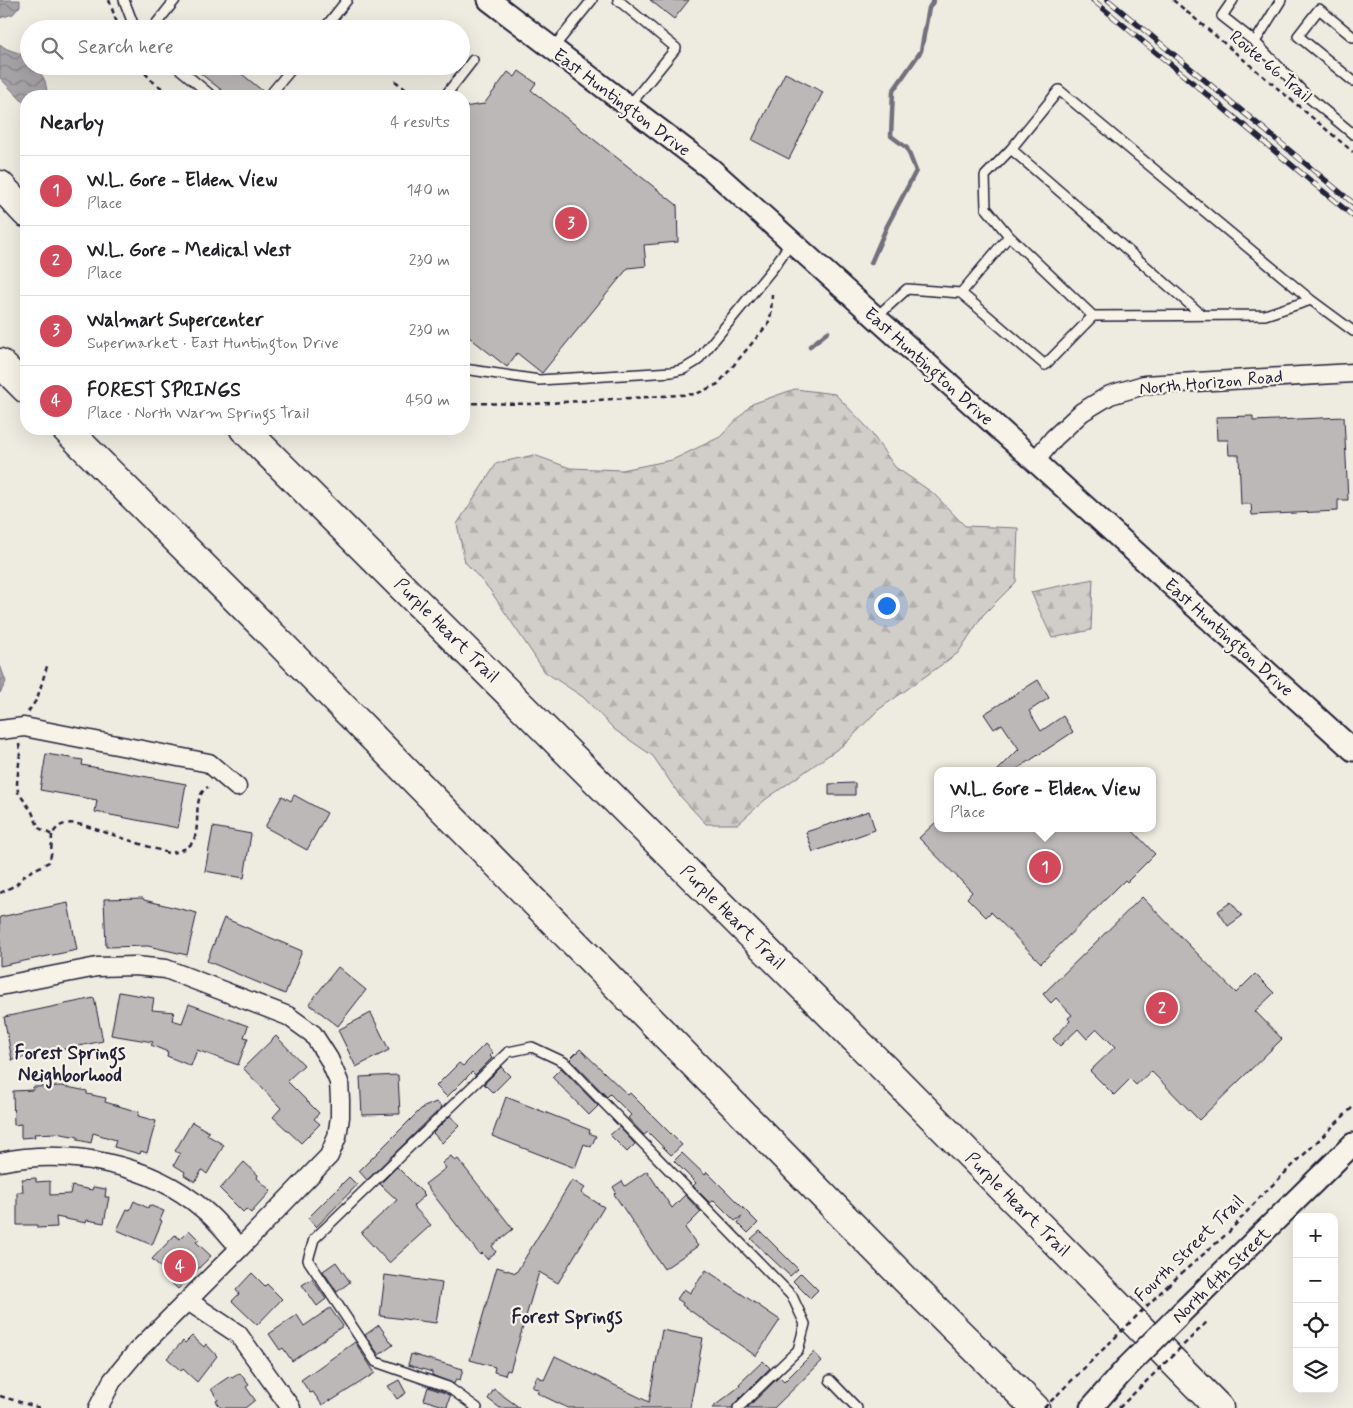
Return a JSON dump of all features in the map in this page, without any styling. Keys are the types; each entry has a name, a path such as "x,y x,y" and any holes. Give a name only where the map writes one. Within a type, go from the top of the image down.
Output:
{"highway":[{"path":"0,185 20,207"},
{"path":"0,363 20,383"},
{"path":"72,435 278,641 906,1280 1035,1408"},
{"name":"Purple Heart Trail","path":"250,435 880,1065 1219,1408"}],"street":[{"name":"East Huntington Drive","path":"489,0 710,169 1352,748"},
{"name":"North Horizon Road","path":"1035,461 1054,438 1082,412 1110,395 1144,385 1353,373"},
{"path":"0,730 209,763 238,787"},
{"path":"0,986 98,967 135,966 166,969 288,1016 313,1034 329,1059 338,1082 340,1100 337,1137 328,1156 240,1248 137,1351 112,1381 98,1408"},
{"name":"North 4th Street","path":"1091,1408 1126,1368 1353,1144"},
{"path":"0,1162 31,1156 60,1157 104,1163 140,1173 166,1184 197,1204 240,1248"},
{"path":"188,1301 238,1334 291,1408"}],"lane":[{"path":"124,0 132,20"},
{"path":"159,20 175,0"},
{"path":"331,20 347,0"},
{"path":"552,48 592,0"},
{"path":"618,0 676,48 629,106"},
{"path":"1233,0 1222,16 1255,42 1307,96 1353,134"},
{"path":"1255,42 1281,0"},
{"path":"1353,37 1319,9 1298,36 1353,81"},
{"path":"470,64 473,60"},
{"path":"187,75 205,90"},
{"path":"274,90 286,75"},
{"path":"450,90 461,75"},
{"path":"1311,300 1265,315 1093,316 1010,236 986,208 985,176 1011,149 1060,90 1311,300 1353,331"},
{"path":"1011,149 1202,315"},
{"path":"961,293 1010,236"},
{"path":"470,370 538,380 672,372 684,369 697,361 773,268 792,241"},
{"path":"875,318 907,289 961,293 1045,365 1093,316"},
{"path":"477,1408 448,1387 376,1362 308,1260 314,1239 508,1052 532,1047 564,1062 792,1296 806,1324 798,1350 738,1408"},
{"path":"830,1380 857,1408"}],"path":[{"path":"109,0 116,20"},
{"name":"Route 66 Trail","path":"1173,0 1353,152"},
{"path":"147,75 165,90"},
{"path":"395,81 406,90"},
{"path":"48,663 37,699 28,713 20,753 17,783 18,792 32,812 39,828 52,835"},
{"path":"0,892 16,885 26,874 49,862 52,835 56,828 70,822 168,853 174,853 189,847 194,841 200,795 208,786"},
{"name":"Fourth Street Trail","path":"1044,1408 1167,1286 1229,1232 1260,1197 1353,1107"},
{"path":"1119,1408 1209,1320"},
{"path":"0,1396 40,1408"}],"green space":[{"path":"795,389 835,394 867,427 895,467 933,493 965,526 1018,528 1016,582 983,615 958,653 878,710 846,743 766,799 738,824 706,824 680,796 653,756 615,730 583,697 545,672 490,590 465,562 457,524 497,463 534,455 570,468 622,470 672,460 720,437 752,404"},
{"path":"1093,579 1091,630 1052,638 1031,592"}],"water":[{"path":"0,0 20,0 20,6 13,14 0,18"},
{"path":"0,44 6,49 20,54 20,75 42,75 47,90 20,90 20,99 0,78"},
{"path":"0,665 6,682 0,693"}],"building":[{"path":"650,0 689,0 674,19"},
{"path":"519,71 536,83 531,90 677,205 678,242 644,245 646,266 628,268 542,373 517,353 507,367 470,338 470,106 484,104 508,72 515,77"},
{"path":"785,73 823,92 789,159 752,140"},
{"path":"202,75 243,75 262,90 221,90"},
{"path":"1253,416 1253,421 1344,417 1348,500 1338,500 1338,511 1252,515 1251,504 1241,504 1239,455 1229,455 1228,440 1217,440 1216,417"},
{"path":"1038,680 1049,698 1029,711 1041,731 1063,716 1073,732 1020,767 1001,767 1019,749 1002,724 994,729 984,714"},
{"path":"46,754 83,760 82,765 186,784 178,828 95,812 97,800 40,790"},
{"path":"855,783 855,795 829,795 829,784"},
{"path":"294,795 327,813 307,850 265,827 282,796 291,801"},
{"path":"869,811 875,830 813,852 806,832"},
{"path":"934,824 934,832 1134,832 1155,854 1127,882 1125,880 1041,963 991,912 986,917 967,898 972,892 919,838"},
{"path":"213,827 251,834 244,878 205,871"},
{"path":"1142,897 1236,993 1255,974 1274,993 1255,1011 1282,1039 1199,1120 1151,1071 1136,1085 1130,1079 1114,1095 1090,1071 1115,1047 1097,1029 1087,1039 1078,1029 1060,1046 1053,1039 1070,1021 1068,1018 1072,1015 1056,998 1051,1003 1043,994"},
{"path":"143,898 144,900 197,913 187,955 148,946 106,947 104,899"},
{"path":"1231,902 1242,916 1228,926 1218,911"},
{"path":"68,903 77,950 0,966 0,917"},
{"path":"224,918 302,951 285,994 207,961"},
{"path":"338,967 366,990 338,1026 309,1004"},
{"path":"119,992 154,998 152,1010 174,1012 172,1020 182,1023 189,1004 248,1026 244,1037 248,1038 238,1065 197,1050 191,1066 167,1056 168,1052 151,1045 153,1042 111,1035"},
{"path":"94,998 103,1041 12,1060 4,1017"},
{"path":"371,1013 389,1050 356,1067 338,1030"},
{"path":"276,1036 304,1065 287,1081 319,1113 314,1119 320,1124 301,1143 273,1117 281,1108 243,1068"},
{"path":"485,1044 493,1053 490,1056 492,1058 475,1075 472,1072 447,1097 436,1086 459,1063 463,1066"},
{"path":"580,1049 628,1095 630,1093 682,1145 671,1155 648,1132 644,1135 628,1118 631,1115 610,1094 607,1097 570,1059"},
{"path":"501,1067 510,1076 493,1093 484,1084"},
{"path":"561,1068 598,1106 589,1115 552,1077"},
{"path":"398,1075 400,1114 362,1115 360,1077"},
{"path":"62,1086 87,1091 87,1094 106,1098 105,1102 139,1112 138,1116 156,1121 147,1153 141,1151 140,1154 114,1147 116,1140 93,1133 91,1143 78,1140 78,1137 56,1133 34,1134 35,1137 21,1138 21,1124 14,1125 13,1091 33,1090 33,1087"},
{"path":"506,1097 590,1130 589,1133 596,1136 591,1147 584,1144 575,1168 492,1136"},
{"path":"436,1102 442,1107 367,1180 359,1171 422,1108"},
{"path":"450,1116 460,1125 442,1143 433,1133"},
{"path":"192,1122 209,1132 207,1135 224,1145 207,1174 202,1170 195,1182 174,1165 180,1154 175,1151"},
{"path":"619,1127 635,1144 627,1152 610,1135"},
{"path":"682,1153 705,1175 707,1172 758,1223 748,1233 738,1223 742,1216 735,1221 714,1200 710,1203 693,1186 696,1183 674,1161"},
{"path":"451,1156 455,1161 458,1159 513,1229 492,1246 496,1252 487,1259 482,1253 480,1255 425,1184 446,1168 442,1163"},
{"path":"244,1162 271,1191 251,1213 246,1209 243,1212 220,1189"},
{"path":"397,1167 425,1195 413,1206 431,1225 389,1263 361,1233 397,1200 380,1184"},
{"path":"647,1171 672,1208 685,1195 701,1212 685,1228 698,1246 664,1269 614,1194 616,1192 613,1187 622,1181 625,1186"},
{"path":"349,1177 357,1185 316,1227 308,1218"},
{"path":"36,1178 36,1182 50,1181 50,1195 70,1194 72,1186 92,1190 93,1187 106,1189 105,1197 109,1197 104,1223 87,1220 86,1223 56,1217 57,1227 37,1228 37,1225 17,1225 17,1192 23,1192 22,1179"},
{"path":"572,1180 585,1188 581,1193 604,1207 558,1283 539,1272 510,1371 507,1370 505,1375 494,1372 495,1367 470,1360 497,1267 516,1273"},
{"path":"134,1201 148,1208 149,1205 164,1211 152,1245 117,1230 127,1209 130,1210"},
{"path":"189,1230 199,1240 196,1242 211,1256 178,1289 163,1275 166,1272 152,1259 175,1235 180,1239"},
{"path":"760,1231 798,1269 790,1276 751,1239"},
{"path":"336,1262 350,1282 337,1292 323,1271"},
{"path":"706,1270 780,1320 756,1356 682,1305 683,1303 677,1299 684,1289 690,1293"},
{"path":"252,1273 265,1286 267,1284 282,1299 257,1325 232,1301 239,1294 236,1290"},
{"path":"801,1273 818,1290 810,1298 793,1281"},
{"path":"385,1275 442,1283 436,1323 380,1316"},
{"path":"312,1279 326,1299 317,1306 302,1285"},
{"path":"330,1308 343,1326 292,1361 283,1348 280,1350 269,1334 297,1315 304,1326"},
{"path":"379,1325 393,1345 379,1355 365,1335"},
{"path":"662,1330 703,1338 690,1408 568,1408 537,1393 539,1390 532,1387 537,1376 544,1380 555,1356 649,1402"},
{"path":"192,1336 204,1347 206,1344 217,1356 197,1382 167,1358 183,1341 185,1343"},
{"path":"355,1342 375,1373 322,1405 301,1380"},
{"path":"814,1352 822,1361 774,1408 747,1408 779,1377 784,1382"},
{"path":"411,1354 463,1369 460,1380 456,1379 454,1384 432,1375 432,1372 408,1365"},
{"path":"763,1361 770,1368 732,1408 712,1408 740,1386 739,1384"},
{"path":"240,1373 249,1385 246,1387 255,1400 245,1408 221,1408 211,1389 230,1376 232,1378"},
{"path":"399,1380 406,1393 397,1399 388,1386"},
{"path":"428,1387 450,1396 447,1407 424,1400"},
{"path":"494,1389 520,1408 500,1408 488,1399"}],"waterway":[{"path":"871,263 887,226 916,171 907,148 891,136 893,91 921,51 929,8 934,0"},
{"path":"810,346 828,332"}],"railway":[{"path":"1093,0 1353,216"},
{"path":"1108,0 1353,203"}],"place":[{"name":"Walmart Supercenter","path":"571,223"},
{"name":"W.L. Gore - Elden View","path":"1045,867"},
{"name":"W.L. Gore - Medical West","path":"1162,1008"},
{"name":"FOREST SPRINGS","path":"180,1266"}],"district":[{"name":"Forest Springs Neighborhood","path":"70,1063"},
{"name":"Forest Springs","path":"567,1316"}]}
